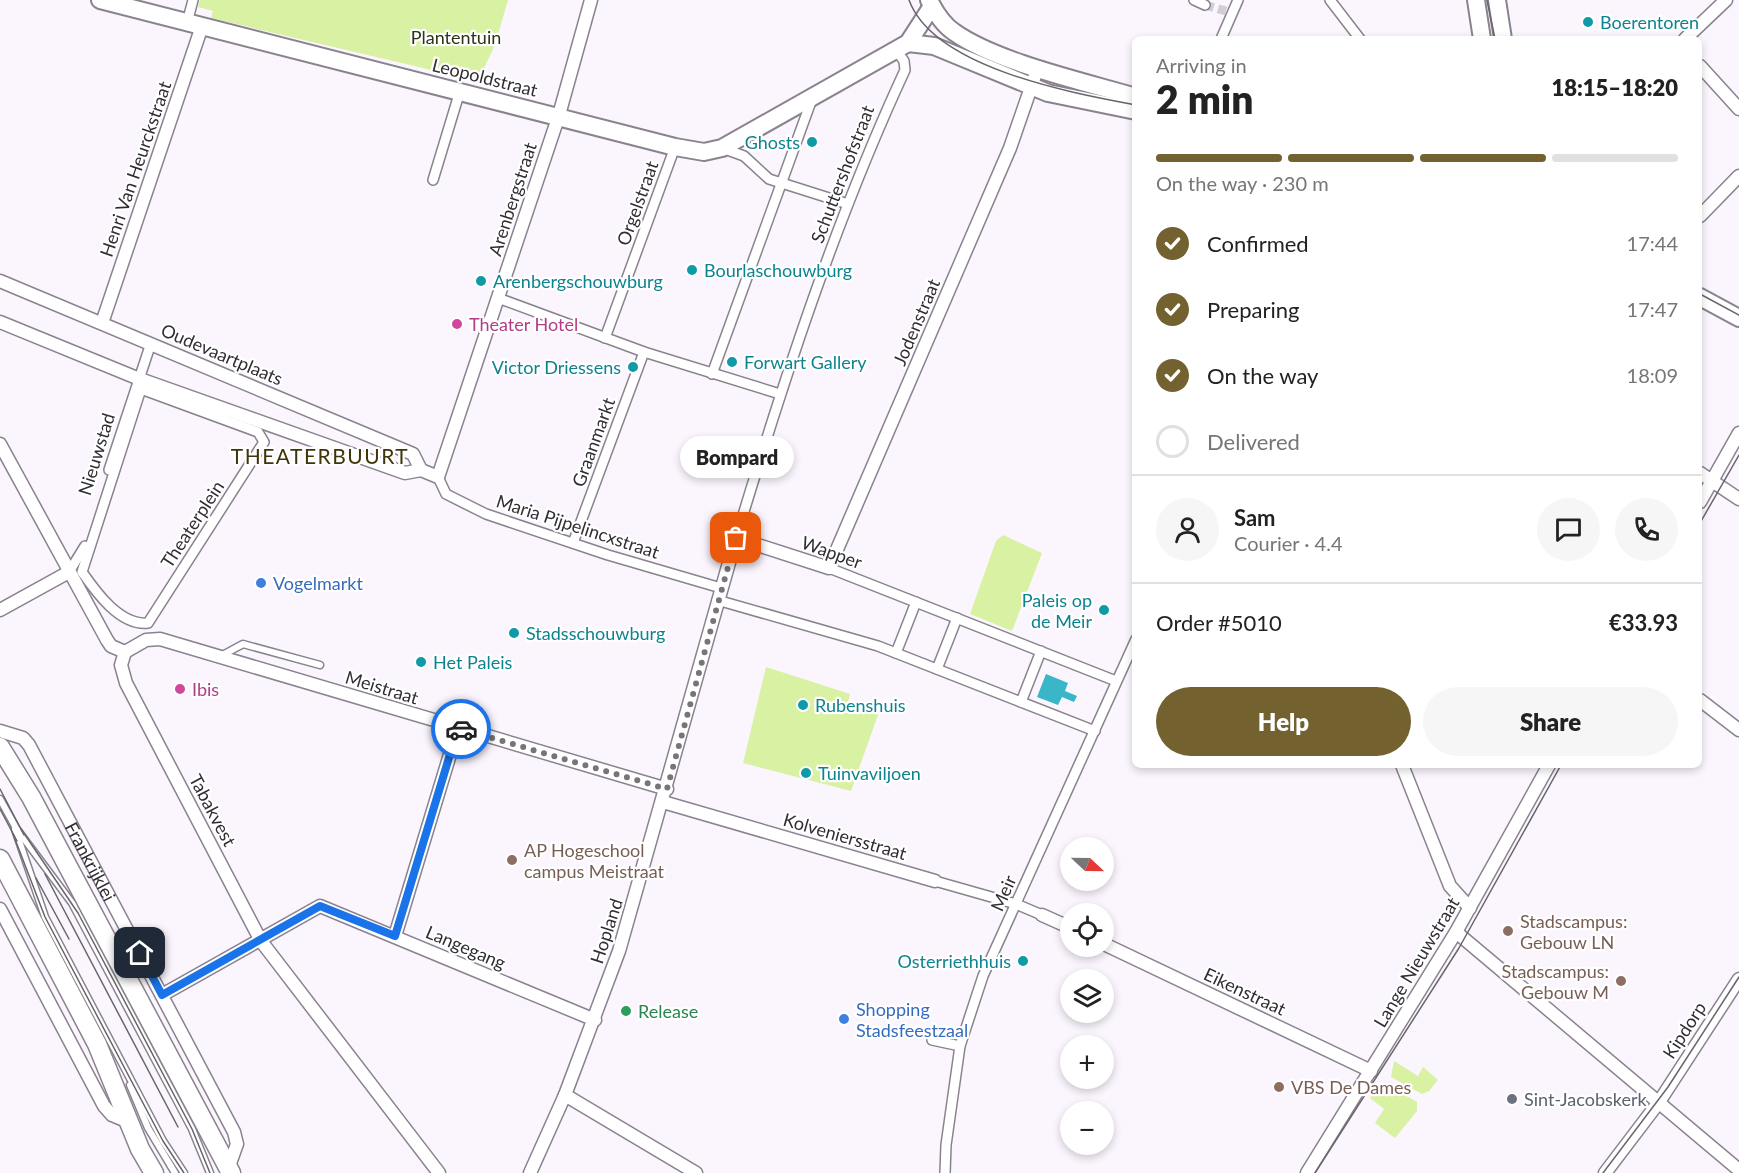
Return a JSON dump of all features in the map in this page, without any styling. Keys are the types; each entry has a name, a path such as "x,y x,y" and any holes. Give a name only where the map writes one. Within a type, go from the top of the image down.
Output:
{"main road":[{"name":"Frankrijklei","path":"0,747 27,790 229,1171"},
{"path":"0,859 97,1044 153,1173"}],"street":[{"name":"Leopoldstraat","path":"100,0 675,147 704,152 722,148"},
{"path":"193,0 195,24"},
{"name":"Arenbergstraat","path":"438,477 559,116 591,0"},
{"path":"1194,0 1205,5"},
{"path":"1222,36 1229,12 1238,0"},
{"path":"1330,0 1358,36"},
{"path":"1476,0 1482,36"},
{"path":"1497,0 1503,36"},
{"path":"1688,36 1726,0"},
{"path":"722,148 909,46 930,3 945,25 982,47 1132,96"},
{"name":"Henri Van Heurckstraat","path":"102,323 195,24"},
{"path":"909,46 1083,102 1132,110"},
{"name":"Schuttershofstraat","path":"719,594 780,394 848,204 874,137 905,70 904,61 909,46"},
{"name":"Jodenstraat","path":"829,568 1006,159 1038,67"},
{"path":"1702,68 1739,110"},
{"path":"433,180 460,91"},
{"path":"712,374 812,99"},
{"name":"Orgelstraat","path":"605,338 675,147"},
{"path":"722,148 744,156 760,173 781,183 848,204"},
{"path":"1702,214 1739,176"},
{"name":"Oudevaartplaats","path":"0,280 413,454 421,470"},
{"path":"498,298 644,352 780,394"},
{"path":"1702,298 1739,318"},
{"name":"Oudevaartplaats","path":"0,322 137,378 274,427 405,472 421,470 438,477"},
{"name":"Nieuwstad","path":"69,572 83,551 137,378 151,343"},
{"name":"Graanmarkt","path":"573,543 644,352"},
{"path":"148,623 139,624 105,604 82,572 141,389 258,432 264,442"},
{"path":"0,444 107,640 124,652 146,640 143,631 274,427"},
{"path":"1702,498 1739,434"},
{"path":"1702,474 1739,499"},
{"name":"Maria Pijpelincxstraat","path":"438,477 446,494 486,514 719,594"},
{"name":"Wapper","path":"736,538 829,568 1116,681"},
{"path":"0,610 69,572"},
{"path":"719,594 896,653 1095,731"},
{"name":"Hopland","path":"530,1173 595,1020 623,940 667,789 719,594"},
{"path":"896,653 916,602"},
{"path":"936,669 957,618"},
{"name":"Meistraat","path":"146,640 160,639 667,789"},
{"name":"Meir","path":"945,1173 946,1145 960,1046 983,976 1132,647"},
{"path":"1021,702 1041,651"},
{"name":"Tabakvest","path":"124,652 121,665 126,683 261,941 439,1173"},
{"path":"1702,702 1739,730"},
{"path":"395,936 458,728"},
{"name":"Frankrijklei","path":"0,731 23,738 29,745 162,995 236,1138 229,1171"},
{"path":"1403,768 1450,886 1470,908"},
{"name":"Lange Nieuwstraat","path":"1307,1173 1456,932 1547,768"},
{"name":"Kolveniersstraat","path":"663,802 1016,904"},
{"path":"1016,904 1060,923"},
{"name":"Langegang","path":"261,941 320,906 595,1020"},
{"path":"0,909 104,1107 112,1115 129,1122"},
{"path":"1456,932 1739,1170"},
{"path":"162,995 261,941"},
{"name":"Eikenstraat","path":"1114,949 1371,1071"},
{"name":"Kipdorp","path":"1605,1173 1659,1102 1739,979"},
{"path":"932,1040 960,1046"},
{"path":"565,1095 696,1173"}],"lane":[{"path":"219,657 243,644 320,665"},
{"name":"Frankrijklei","path":"0,799 10,818 72,903 188,1121 210,1173"},
{"name":"Frankrijklei","path":"10,818 41,909 163,1141 183,1173"},
{"name":"Frankrijklei","path":"111,1043 148,1128 175,1173"}],"green space":[{"name":"Plantentuin","path":"200,0 508,0 495,45 478,81 211,18 213,11 198,7"},
{"path":"1003,535 1042,553 1012,631 970,614 996,541"},
{"path":"766,667 850,694 847,706 872,713 879,712 851,791 743,763"},
{"path":"1394,1061 1418,1076 1423,1067 1438,1080 1429,1091 1422,1094 1391,1077"},
{"path":"1385,1084 1417,1102 1417,1111 1395,1138 1375,1123 1384,1109 1370,1098 1376,1089"}],"water":[{"path":"1046,674 1068,683 1065,691 1077,696 1074,702 1062,697 1058,705 1037,697"}],"tunnel":[{"path":"1205,5 1226,11"}],"tram line":[{"path":"909,0 923,24 946,43 975,60 1008,74 1043,84 1132,104"},
{"path":"1487,0 1494,36"},
{"path":"1702,295 1739,315"},
{"path":"1702,520 1739,455"},
{"path":"1315,1173 1459,948 1559,768"},
{"path":"0,789 24,835"},
{"path":"0,809 17,841"},
{"path":"21,829 78,913 192,1129 210,1173"},
{"path":"13,834 45,917 163,1141 184,1173"},
{"path":"45,874 178,1127"},
{"path":"36,878 69,939"},
{"path":"1603,1173 1668,1087 1739,977"}],"way so far":[{"path":"461,729 667,789 717,600 736,538"}],"place":[{"name":"Boerentoren","path":"1588,22"},
{"name":"Ghosts","path":"812,142"},
{"name":"Bourlaschouwburg","path":"692,270"},
{"name":"Arenbergschouwburg","path":"481,281"},
{"name":"Theater Hotel","path":"457,324"},
{"name":"Forwart Gallery","path":"732,362"},
{"name":"Victor Driessens","path":"633,367"},
{"name":"Bompard","path":"736,538"},
{"name":"Vogelmarkt","path":"261,583"},
{"name":"Paleis op de Meir","path":"1104,610"},
{"name":"Stadsschouwburg","path":"514,633"},
{"name":"Het Paleis","path":"421,662"},
{"name":"Ibis","path":"180,689"},
{"name":"Rubenshuis","path":"803,705"},
{"name":"Tuinvaviljoen","path":"806,773"},
{"name":"AP Hogeschool campus Meistraat","path":"512,860"},
{"name":"Stadscampus: Gebouw LN","path":"1508,931"},
{"name":"Osterriethhuis","path":"1023,961"},
{"name":"Stadscampus: Gebouw M","path":"1621,981"},
{"name":"Release","path":"626,1011"},
{"name":"Shopping Stadsfeestzaal","path":"844,1019"},
{"name":"VBS De Dames","path":"1279,1087"},
{"name":"Sint-Jacobskerk","path":"1512,1099"}],"district":[{"name":"THEATERBUURT","path":"320,455"}],"route":[{"path":"140,953 162,995 320,906 395,936 458,728 461,729"}]}
